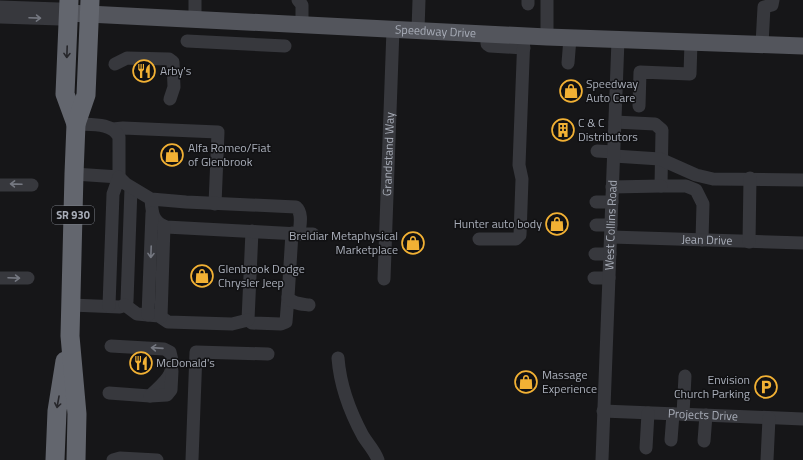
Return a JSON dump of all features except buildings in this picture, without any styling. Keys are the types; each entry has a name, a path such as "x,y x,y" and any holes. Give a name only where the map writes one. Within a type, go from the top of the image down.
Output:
{"highway":[{"name":"SR 930","path":"69,6 65,94 76,124"},
{"name":"SR 930","path":"76,460 77,414 70,336 74,174 76,124 86,95 89,7"},
{"name":"SR 930","path":"55,460 57,411 70,336"}],"main road":[{"name":"Speedway Drive","path":"69,6 89,7 195,20 487,34 524,42 547,37 803,46"}],"street":[{"path":"195,0 195,20"},
{"path":"418,30 419,0"},
{"path":"547,37 548,0"},
{"path":"762,44 764,7 772,5 772,0"},
{"path":"300,1 302,5 302,24"},
{"path":"0,7 59,9 69,6"},
{"path":"0,17 60,19 69,6"},
{"name":"Grandstand Way","path":"384,279 393,29"},
{"path":"568,63 570,38"},
{"name":"West Collins Road","path":"602,460 618,40"},
{"path":"187,41 285,46"},
{"path":"480,239 514,240 520,235 522,179 519,159 524,42"},
{"path":"639,106 640,72 690,74 691,42"},
{"path":"115,64 127,58 168,60 173,62 174,87 170,98"},
{"path":"615,122 654,124 662,130 660,159 661,186"},
{"path":"76,124 100,125 113,129 123,128 218,132 215,204"},
{"path":"109,306 113,194 119,177 119,137 113,129"},
{"path":"597,151 660,159 696,175 712,179 750,178 803,180"},
{"path":"74,174 119,177 131,188 151,199 215,204 296,207 299,209 300,215 296,233 286,322 281,324 252,323 248,320"},
{"path":"749,242 750,178"},
{"path":"0,185 32,185"},
{"path":"612,187 686,186 696,190 703,204 702,240"},
{"path":"125,305 127,301 131,188"},
{"path":"148,314 152,213 151,199"},
{"path":"596,202 612,202"},
{"path":"152,213 158,224 164,226 313,234"},
{"name":"Jean Drive","path":"596,225 611,231 702,240 803,243"},
{"path":"161,317 164,226"},
{"path":"248,320 252,231"},
{"path":"595,254 610,254"},
{"path":"0,278 28,278"},
{"path":"594,278 609,278"},
{"path":"288,297 290,300 298,304 310,305"},
{"path":"71,305 125,305 138,314 148,314 161,317 168,322 240,324 248,320"},
{"path":"108,393 150,396 169,378 172,371 173,360 170,352 164,348 111,346"},
{"path":"192,460 196,352 268,354"},
{"path":"338,358 338,371 347,401 378,460"},
{"path":"671,440 678,414 684,376"},
{"name":"Projects Drive","path":"603,411 803,419"},
{"path":"646,448 648,413"},
{"path":"704,441 706,415"},
{"path":"766,460 769,418"},
{"path":"112,460 120,458 157,460"}],"place":[{"name":"Arby's","path":"144,71"},
{"name":"Speedway Auto Care","path":"571,91"},
{"name":"C & C Distributors","path":"563,130"},
{"name":"Alfa Romeo/Fiat of Glenbrook","path":"172,155"},
{"name":"Hunter auto body","path":"557,224"},
{"name":"Breldiar Metaphysical Marketplace","path":"413,243"},
{"name":"Glenbrook Dodge Chrysler Jeep","path":"202,276"},
{"name":"McDonald's","path":"141,363"},
{"name":"Massage Experience","path":"526,382"},
{"name":"Envision Church Parking","path":"766,387"}]}
